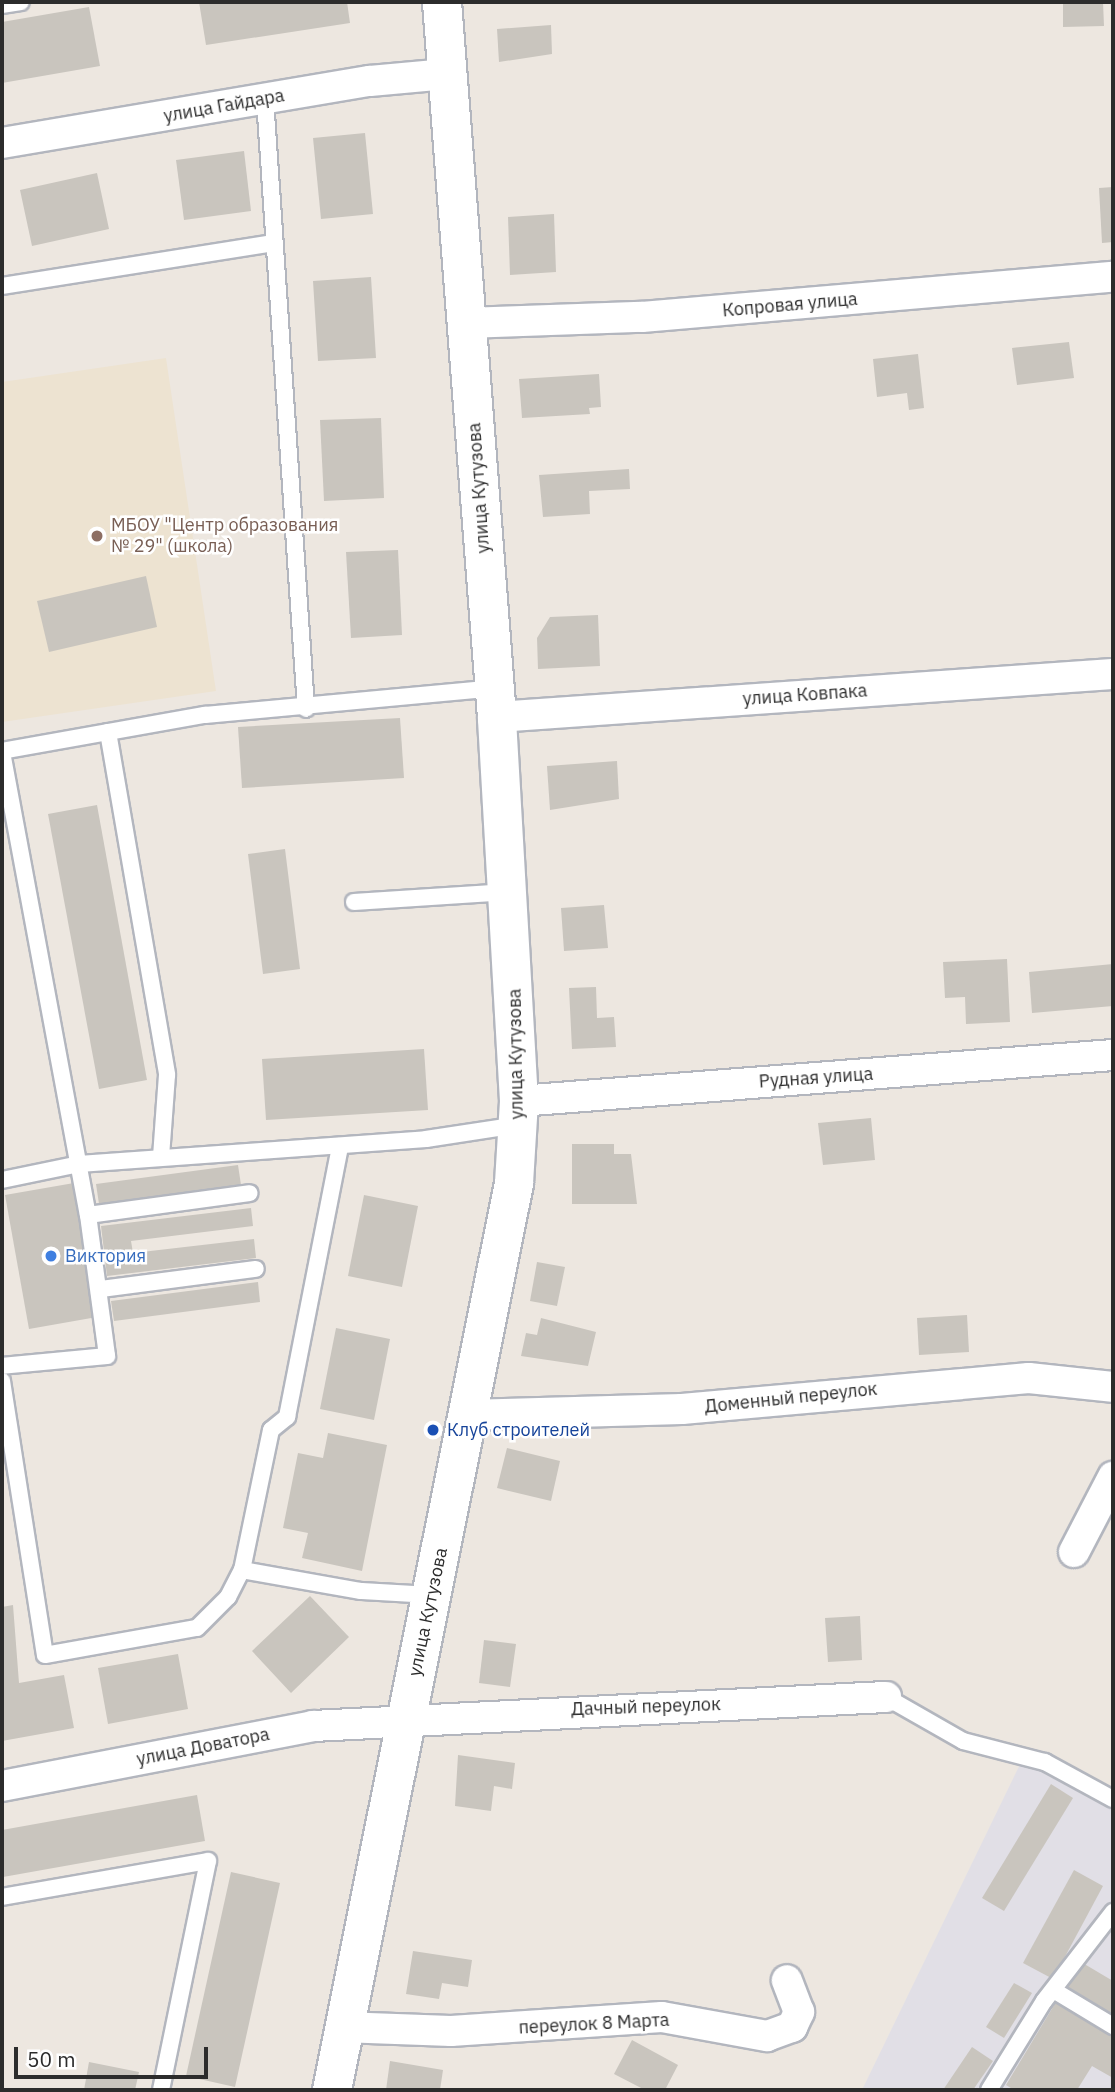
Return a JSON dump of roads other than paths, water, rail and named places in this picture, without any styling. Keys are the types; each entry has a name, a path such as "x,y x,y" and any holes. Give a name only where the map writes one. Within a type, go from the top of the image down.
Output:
{"main road":[{"name":"улица Кутузова","path":"331,2090 341,2027 432,1595 514,1183 518,1113 496,702 442,2"}],"street":[{"name":"улица Гайдара","path":"2,143 265,99 447,74"},
{"name":"Копровая улица","path":"467,323 642,317 1113,277"},
{"name":"улица Ковпака","path":"496,702 1113,674"},
{"name":"Рудная улица","path":"518,1113 1113,1055"},
{"name":"Доменный переулок","path":"468,1415 682,1409 1029,1378 1113,1387"},
{"path":"1074,1552 1113,1477"},
{"name":"Дачный переулок","path":"406,1717 886,1697"},
{"name":"улица Доватора","path":"2,1786 313,1726 406,1717"},
{"name":"переулок 8 Марта","path":"341,2027 451,2031 662,2017 767,2036 792,2027 799,2012 787,1980"}],"lane":[{"path":"2,5 21,2"},
{"path":"265,99 306,709"},
{"path":"2,286 274,243"},
{"path":"2,1366 107,1356 101,1289 89,1216 2,751 205,715 496,702"},
{"path":"108,732 167,1075 161,1156"},
{"path":"354,902 508,892"},
{"path":"2,1181 79,1164 161,1156 340,1146 518,1113"},
{"path":"2,1381 6,1450 45,1655 197,1628 228,1597 242,1570 271,1430 287,1417 340,1146"},
{"path":"89,1216 250,1193"},
{"path":"101,1289 256,1269"},
{"path":"242,1570 361,1591 432,1595"},
{"path":"886,1697 963,1741 1045,1762 1112,1796"},
{"path":"2,1897 208,1861 161,2090"},
{"path":"989,2090 1055,1991 1113,1912"},
{"path":"1055,1991 1113,2026"}],"place":[{"name":"МБОУ \"Центр образования № 29\" (школа)","path":"97,536"},
{"name":"Виктория","path":"51,1256"},
{"name":"Клуб строителей","path":"433,1430"}]}
